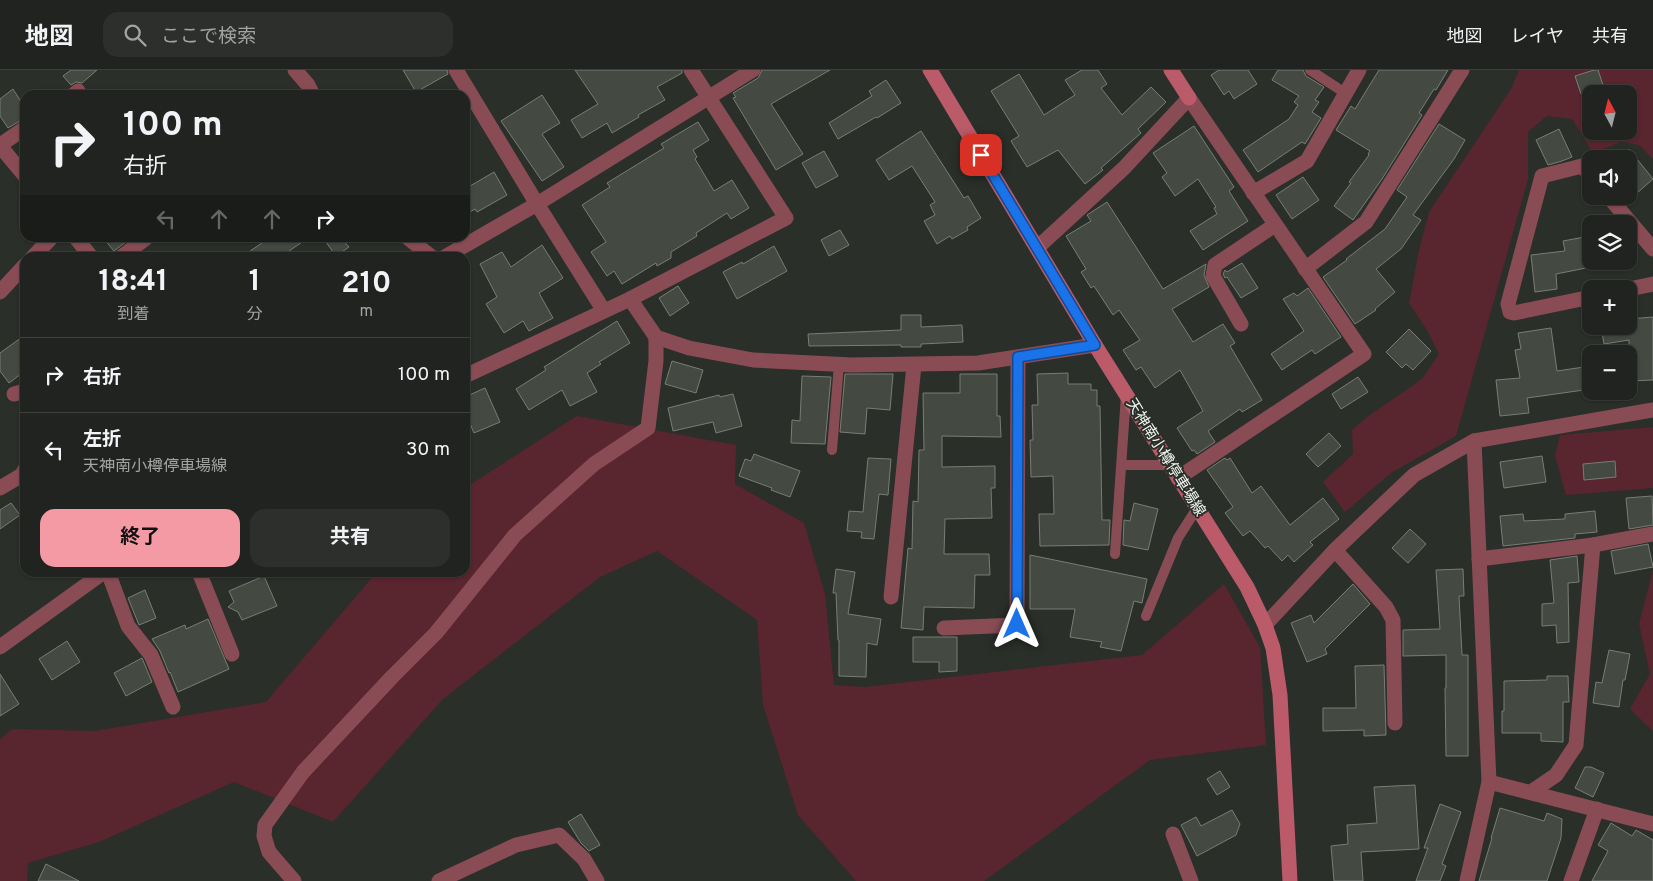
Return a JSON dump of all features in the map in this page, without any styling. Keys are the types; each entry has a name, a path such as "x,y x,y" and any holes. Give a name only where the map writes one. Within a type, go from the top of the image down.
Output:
{"main road":[{"name":"天神南小樽停車場線","path":"930,70 1095,345 1247,587 1265,625 1273,648 1280,694 1290,881"},
{"path":"1171,70 1189,98"}],"street":[{"path":"295,70 310,90"},
{"path":"456,70 468,90"},
{"path":"470,374 630,299 786,218 691,70"},
{"path":"453,252 537,204 753,70"},
{"path":"1253,193 1307,161 1359,70"},
{"path":"1304,269 1366,222 1462,70"},
{"path":"470,93 604,311"},
{"path":"1037,248 1124,168 1189,98 1304,269 1364,354 1174,472"},
{"path":"20,133 1,150 20,171"},
{"path":"1582,166 1542,176 1508,304 1510,312 1514,313 1582,299"},
{"path":"1616,205 1653,249"},
{"path":"1241,324 1212,276 1215,265 1275,225"},
{"path":"38,252 47,242"},
{"path":"79,242 87,252"},
{"path":"128,252 141,242"},
{"path":"413,242 426,252"},
{"path":"0,292 20,270"},
{"path":"1637,288 1653,284"},
{"path":"294,881 269,852 264,836 265,824 303,772 436,633 515,535 594,464 648,428 656,361 656,337 630,299"},
{"path":"656,337 690,348 752,360 839,364 978,364 1095,345"},
{"path":"944,628 1017,624 1018,357"},
{"path":"891,597 914,365"},
{"path":"1265,625 1334,550 1414,475 1474,441 1653,410"},
{"path":"1467,881 1489,782 1474,441"},
{"path":"0,488 20,476"},
{"path":"1479,559 1593,545 1653,534"},
{"path":"1532,792 1556,775 1576,745 1593,545"},
{"path":"1334,550 1386,607 1393,620 1395,723"},
{"path":"0,647 96,577"},
{"path":"102,577 128,626 151,655 173,707"},
{"path":"201,577 232,654"},
{"path":"1489,782 1653,824"},
{"path":"1571,881 1597,809"},
{"path":"1173,834 1191,881"},
{"path":"440,881 516,845 559,835 584,859 597,881"}],"lane":[{"path":"1310,70 1345,93"},
{"path":"832,450 839,364"},
{"path":"1116,554 1126,395"},
{"path":"1122,465 1174,472"},
{"path":"1146,616 1178,538 1197,508"}],"shaded area":[{"path":"1519,70 1653,70 1653,159 1639,145 1621,142 1601,150 1591,150 1585,140 1638,140 1638,85 1582,85 1582,135 1572,119 1547,116 1528,132 1528,179 1456,436 1391,473 1345,512 1323,482 1353,454 1352,430 1367,417 1422,379 1439,354 1428,332 1409,303 1419,250 1429,212 1511,89"},
{"path":"577,416 736,445 735,484 804,523 825,594 834,685 864,687 1142,655 1224,584 1260,647 1266,745 1150,760 984,881 856,881 798,815 763,705 757,620 657,551 600,577 443,699 333,822 234,782 99,842 28,863 27,881 0,881 0,739 12,729 95,731 266,702 373,577 470,577 470,485"},
{"path":"1653,427 1653,488 1566,495 1555,456 1560,435"},
{"path":"1653,570 1653,731 1630,709 1650,674 1639,624"}],"building":[{"path":"71,70 97,70 82,83 76,82 71,85 63,76"},
{"path":"403,70 447,70 448,74 420,90 415,90"},
{"path":"575,70 682,70 682,73 657,87 665,100 638,115 639,117 612,133 607,123 582,138 571,120 598,104"},
{"path":"762,70 830,70 771,104 803,154 776,170 733,98 736,97 733,93 758,78"},
{"path":"1082,70 1098,70 1107,84 1101,88 1122,115 1151,87 1166,102 1138,129 1141,133 1101,168 1103,170 1085,184 1058,150 1027,167 1011,141 1019,136 991,91 1019,74 1044,115 1075,95 1065,80"},
{"path":"1219,70 1248,70 1257,84 1234,99 1229,91 1224,95 1211,75"},
{"path":"1278,70 1303,70 1306,76 1324,87 1315,100 1319,102 1312,112 1321,118 1305,144 1302,142 1258,172 1243,150 1289,119 1298,105 1294,102 1299,96 1272,80"},
{"path":"1379,70 1448,70 1419,113 1422,115 1382,179 1353,220 1334,206 1351,183 1349,182 1370,151 1336,130 1351,106 1355,109"},
{"path":"1598,70 1603,85 1582,85 1581,94 1575,76"},
{"path":"886,80 901,103 838,139 829,123 872,96 869,91"},
{"path":"13,89 20,100 20,121 8,128 0,116 0,99"},
{"path":"542,95 560,123 542,134 564,167 542,181 501,121"},
{"path":"698,122 709,140 693,150 697,157 695,159 714,191 732,180 749,208 731,219 727,213 696,233 697,236 671,252 671,258 657,266 656,263 622,284 614,271 607,276 591,252 606,242 582,205 610,187 607,183 664,148 661,144"},
{"path":"1439,124 1465,140 1454,159 1413,215 1421,220 1401,249 1376,269 1395,292 1376,310 1355,324 1323,277 1385,229 1407,197 1397,190"},
{"path":"1194,126 1234,187 1229,191 1248,221 1203,250 1190,231 1217,214 1214,208 1216,207 1198,179 1175,196 1162,177 1167,173 1153,153"},
{"path":"1559,129 1572,157 1548,165 1536,140"},
{"path":"921,131 964,198 968,196 981,218 967,227 968,230 952,239 950,236 937,244 924,221 935,215 930,205 935,202 912,166 889,180 876,160"},
{"path":"824,151 838,176 816,188 802,163"},
{"path":"1637,159 1653,179 1637,193"},
{"path":"494,172 507,195 477,212 475,209 470,212 470,186"},
{"path":"1303,177 1319,200 1292,219 1276,195"},
{"path":"1107,202 1163,289 1206,264 1204,275 1209,287 1172,309 1193,342 1223,324 1235,343 1230,346 1262,400 1242,412 1240,409 1208,431 1215,442 1197,454 1194,450 1192,451 1177,428 1203,411 1180,370 1155,388 1141,367 1136,370 1123,350 1140,340 1119,310 1113,315 1094,286 1091,288 1081,272 1086,269 1066,236 1091,221 1087,215"},
{"path":"840,230 849,245 829,256 821,240"},
{"path":"1582,237 1582,269 1556,274 1557,289 1535,292 1531,255 1565,251 1563,241"},
{"path":"106,242 126,242 114,251"},
{"path":"263,242 302,242 288,252 249,252"},
{"path":"326,242 345,242 349,247 342,252 333,252"},
{"path":"542,245 563,278 539,293 553,318 529,331 523,321 504,333 486,304 497,297 480,264 502,252 511,267"},
{"path":"774,246 787,271 737,299 723,272 742,262 743,264"},
{"path":"1242,263 1258,288 1241,298 1223,274 1225,270 1227,272"},
{"path":"678,286 689,303 670,316 659,298"},
{"path":"1308,288 1341,337 1315,354 1312,350 1282,370 1271,354 1304,331 1283,299 1294,293 1297,296"},
{"path":"901,315 921,315 921,327 962,325 963,342 921,344 921,347 901,347 901,345 809,346 808,334 901,330"},
{"path":"1653,317 1653,380 1637,381 1637,345 1629,345 1629,340 1604,344 1602,335 1637,335 1637,318"},
{"path":"617,321 630,343 599,362 601,364 587,373 597,392 570,406 562,390 529,410 516,389 546,370 544,367"},
{"path":"1551,328 1557,371 1582,367 1582,390 1527,398 1529,413 1500,416 1496,380 1520,378 1515,350 1521,349 1518,333"},
{"path":"1409,329 1431,351 1413,370 1406,364 1402,368 1386,352"},
{"path":"20,339 20,375 9,383 0,371 0,353"},
{"path":"672,361 703,370 696,393 665,384"},
{"path":"1068,373 1068,384 1091,384 1091,390 1097,390 1097,406 1100,406 1102,520 1110,520 1109,545 1040,546 1039,514 1054,514 1053,476 1031,477 1030,440 1033,440 1032,405 1038,405 1037,374"},
{"path":"845,374 893,374 890,410 867,408 865,434 840,432"},
{"path":"960,374 997,374 997,416 1000,416 1001,437 942,436 942,467 995,466 995,488 991,488 992,518 945,519 944,554 989,554 990,575 975,575 974,608 924,607 923,630 901,628 908,548 912,549 913,501 918,502 919,450 924,450 923,393 960,393"},
{"path":"802,376 831,377 825,444 791,443 792,420 800,421"},
{"path":"1358,377 1368,392 1341,409 1332,394"},
{"path":"485,388 500,422 474,433 470,424 470,395"},
{"path":"733,394 742,426 716,433 713,422 673,431 668,408 719,395 720,397"},
{"path":"1329,433 1341,446 1318,467 1306,454"},
{"path":"754,454 800,471 790,497 739,476 745,459 751,461"},
{"path":"1542,456 1546,482 1504,488 1500,462"},
{"path":"868,458 891,459 888,495 879,494 874,539 861,538 862,532 847,531 849,511 863,512"},
{"path":"1225,458 1227,460 1230,458 1252,493 1261,486 1290,525 1323,498 1339,519 1310,542 1313,545 1294,562 1288,555 1282,561 1268,546 1265,548 1250,531 1243,536 1225,513 1233,507 1207,470"},
{"path":"1615,461 1616,477 1584,480 1583,464"},
{"path":"1652,496 1653,525 1629,529 1626,498"},
{"path":"11,503 20,515 0,529 0,510"},
{"path":"1134,503 1158,509 1148,550 1123,545 1124,520 1130,521"},
{"path":"1595,511 1597,532 1575,534 1575,538 1503,546 1500,516 1523,514 1524,521 1565,519 1565,514"},
{"path":"1410,529 1426,544 1408,563 1392,548"},
{"path":"1648,544 1653,567 1615,574 1611,551"},
{"path":"1030,555 1147,579 1142,603 1134,601 1121,651 1100,647 1102,642 1070,637 1075,609 1030,609"},
{"path":"1577,556 1579,582 1568,583 1569,642 1557,643 1556,625 1542,626 1542,604 1554,603 1550,560"},
{"path":"836,569 855,572 848,614 881,619 877,645 867,643 866,677 839,676 836,593 833,593"},
{"path":"1463,569 1464,596 1459,596 1462,655 1468,655 1468,756 1446,756 1446,655 1403,656 1403,630 1440,629 1436,570"},
{"path":"264,577 277,606 242,620 238,612 228,607 234,602 229,591"},
{"path":"1353,584 1370,604 1325,649 1327,654 1307,662 1291,623 1311,615 1314,623"},
{"path":"145,590 156,618 139,625 128,598"},
{"path":"208,619 229,669 178,692 160,651 152,639 185,625 186,629"},
{"path":"913,637 957,637 957,671 939,672 939,662 913,662"},
{"path":"67,641 80,662 52,680 39,659"},
{"path":"1609,650 1630,654 1625,680 1623,680 1619,707 1593,703 1596,682 1602,683"},
{"path":"142,658 152,682 126,696 114,673"},
{"path":"1384,665 1386,735 1364,736 1364,730 1323,731 1323,708 1356,708 1355,666"},
{"path":"0,674 19,704 0,716"},
{"path":"1547,676 1568,676 1569,702 1563,702 1563,742 1541,741 1541,733 1502,733 1504,681 1547,680"},
{"path":"1585,767 1591,767 1604,773 1593,797 1575,788"},
{"path":"1220,771 1230,787 1217,795 1207,779"},
{"path":"1415,785 1419,849 1361,852 1363,881 1334,881 1331,846 1348,844 1347,825 1377,823 1374,787"},
{"path":"1440,804 1461,812 1442,864 1446,866 1440,881 1416,881 1428,848 1424,848"},
{"path":"1500,808 1544,821 1547,813 1562,819 1561,838 1547,881 1479,881"},
{"path":"1232,810 1240,824 1236,835 1197,856 1181,825 1196,817 1201,826"},
{"path":"581,814 600,845 589,851 581,843 568,822"},
{"path":"1611,823 1632,836 1636,830 1653,840 1653,881 1592,881 1608,851 1598,845"},
{"path":"46,864 79,881 38,881"}],"route":[{"path":"981,155 1095,345 1018,357 1017,624"}]}
